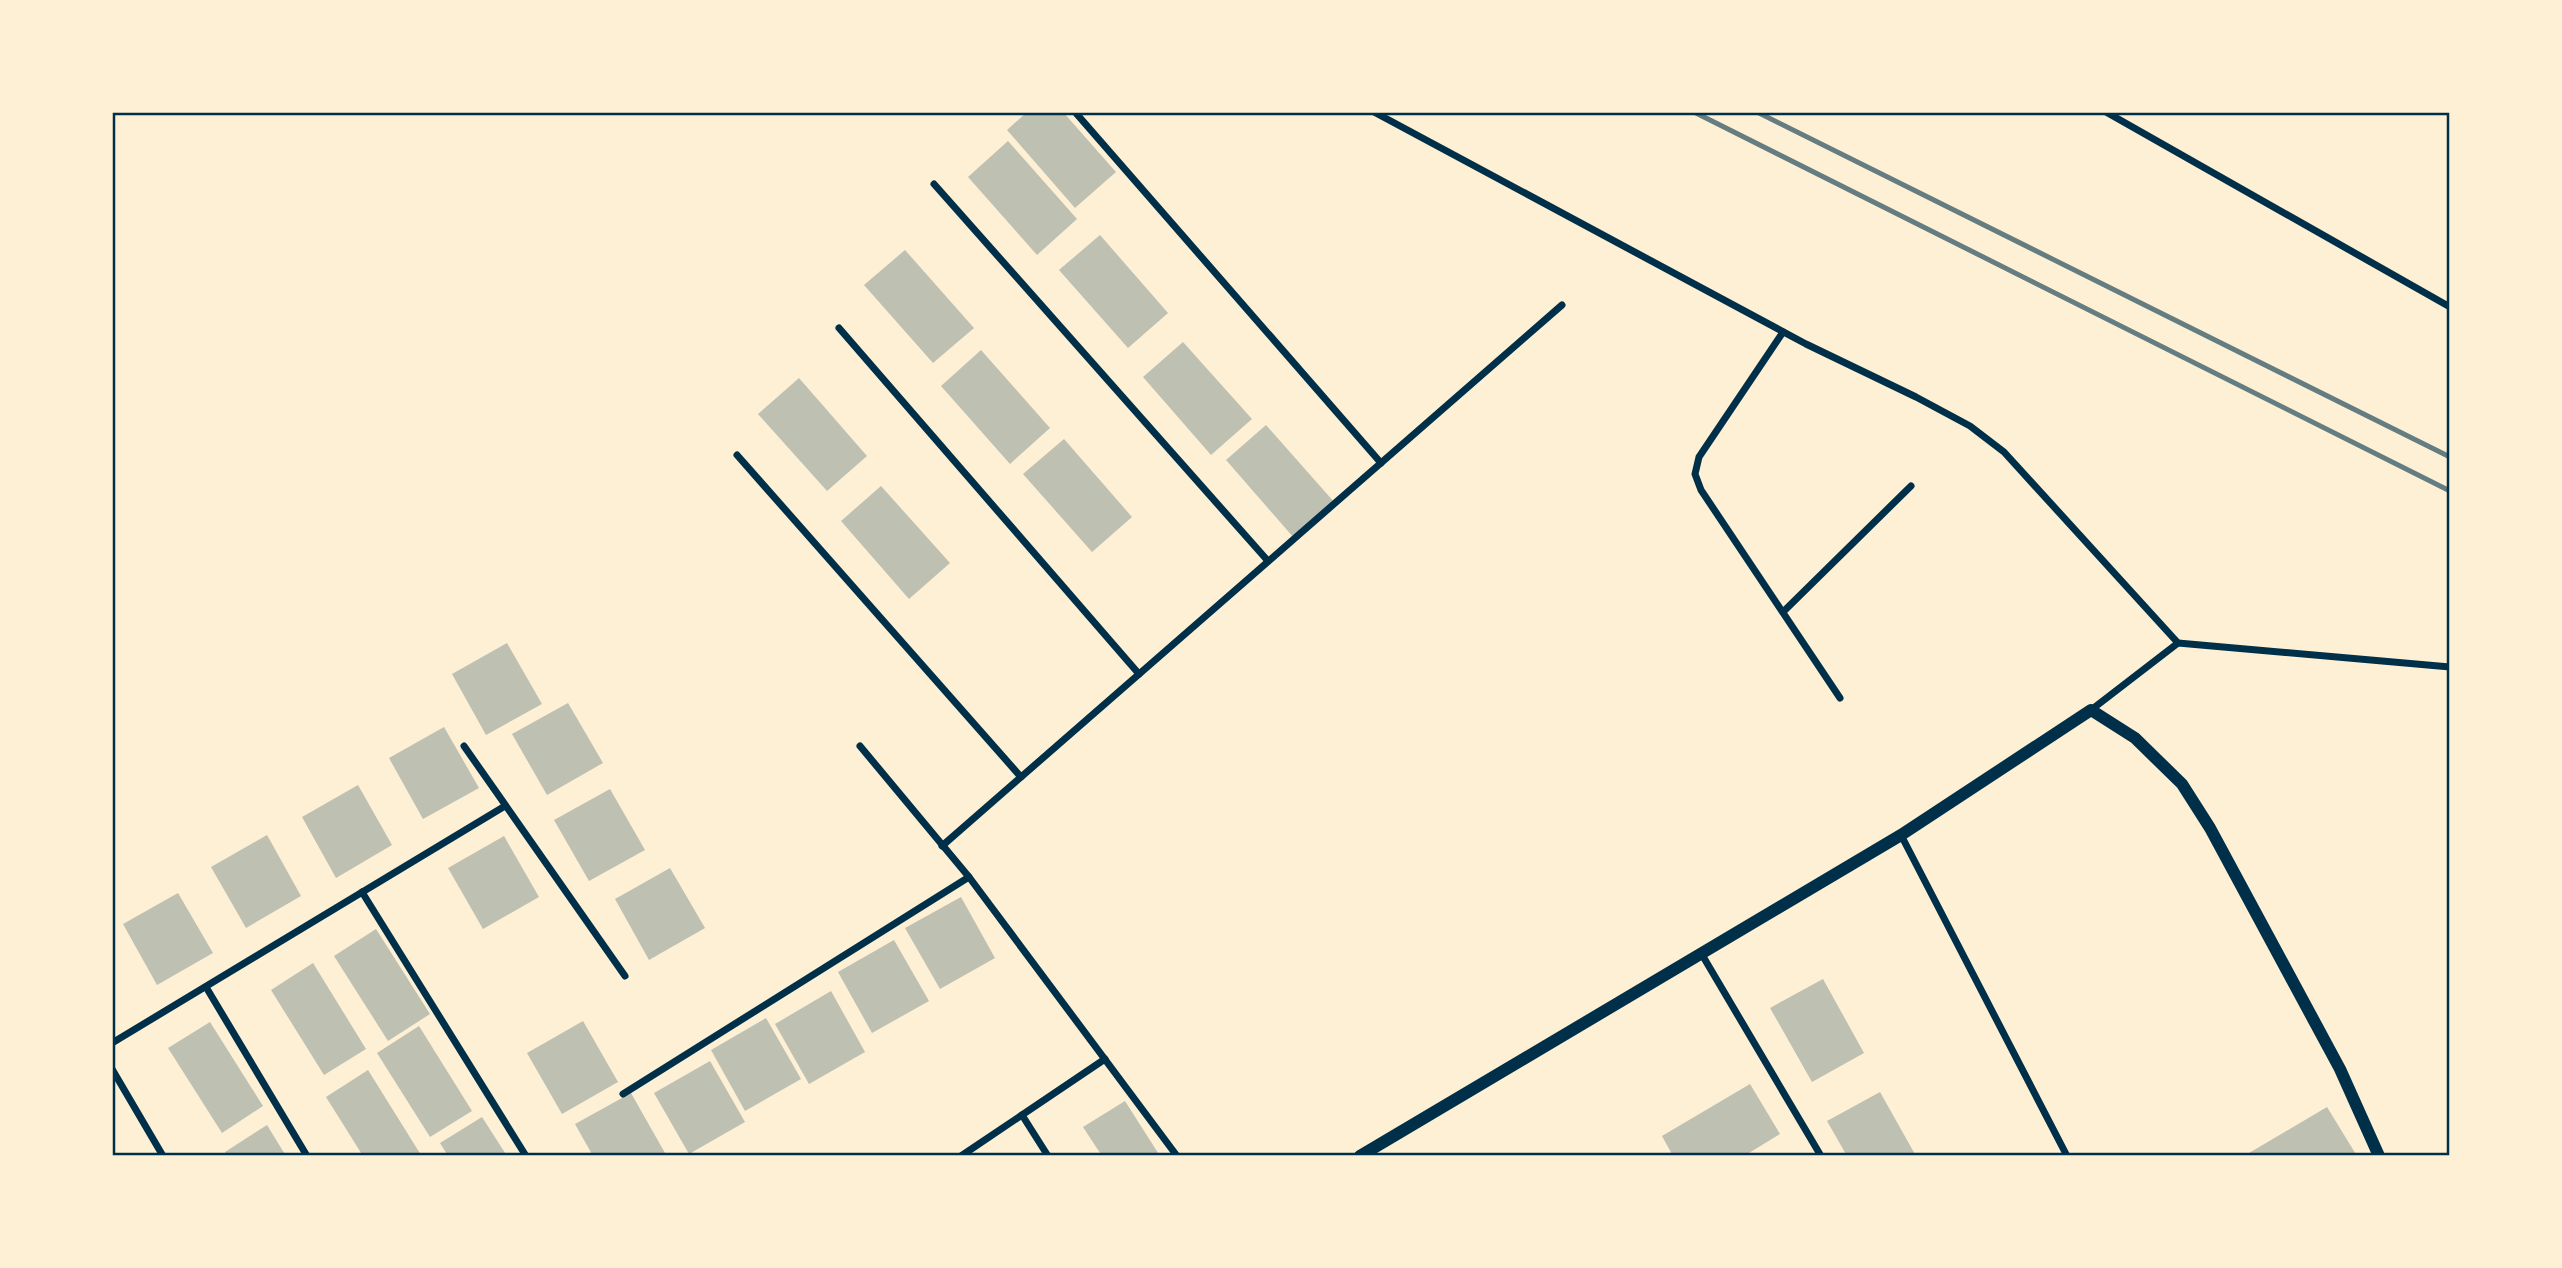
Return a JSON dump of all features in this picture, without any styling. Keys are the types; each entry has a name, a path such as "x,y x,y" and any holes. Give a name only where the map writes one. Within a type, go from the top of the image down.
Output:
{"street":[{"path":"1075,112 1381,463"},
{"path":"1374,112 1783,332 1970,426 2004,452 2178,643 2450,667"},
{"path":"2106,112 2450,307"},
{"path":"934,184 1268,561"},
{"path":"942,846 1562,305"},
{"path":"839,328 1139,674"},
{"path":"1783,332 1699,457 1695,474 1701,490 1840,698"},
{"path":"737,455 1021,777"},
{"path":"1783,612 1911,486"},
{"path":"1360,1156 1901,835 2091,710 2178,643"},
{"path":"2091,710 2135,738 2182,784 2210,828 2340,1069 2379,1156"},
{"path":"464,746 625,976"},
{"path":"860,746 969,877 1177,1156"},
{"path":"112,1043 505,806"},
{"path":"1901,835 2067,1156"},
{"path":"623,1094 969,877"},
{"path":"362,892 526,1156"},
{"path":"1701,953 1821,1156"},
{"path":"206,986 307,1156"},
{"path":"961,1156 1105,1059"},
{"path":"112,1069 163,1156"},
{"path":"1022,1115 1048,1156"}],"building":[{"path":"1027,112 1063,112 1116,172 1075,208 1007,130"},
{"path":"1008,141 1077,219 1037,255 968,177"},
{"path":"1100,235 1168,313 1128,348 1059,270"},
{"path":"905,250 974,328 933,363 864,285"},
{"path":"1183,342 1252,419 1211,455 1143,377"},
{"path":"981,350 1050,428 1010,464 941,386"},
{"path":"799,378 867,456 827,491 758,414"},
{"path":"1266,425 1335,503 1294,538 1226,460"},
{"path":"1064,439 1132,517 1092,552 1023,474"},
{"path":"881,486 950,563 909,599 841,521"},
{"path":"507,643 542,704 486,735 452,674"},
{"path":"568,703 603,763 547,795 512,734"},
{"path":"444,727 479,788 423,819 389,758"},
{"path":"358,785 392,845 336,878 302,817"},
{"path":"610,789 645,850 589,881 554,820"},
{"path":"267,835 301,896 246,928 211,867"},
{"path":"504,836 539,897 483,929 448,868"},
{"path":"670,868 705,928 649,960 615,899"},
{"path":"178,893 213,953 157,985 123,924"},
{"path":"961,897 995,958 940,989 905,928"},
{"path":"376,929 430,1014 388,1041 334,956"},
{"path":"894,940 929,1001 872,1033 838,972"},
{"path":"313,963 366,1049 324,1075 271,990"},
{"path":"1823,979 1864,1053 1812,1082 1770,1008"},
{"path":"831,991 865,1052 809,1084 775,1024"},
{"path":"766,1018 801,1079 745,1111 711,1050"},
{"path":"583,1021 618,1082 562,1114 527,1053"},
{"path":"210,1022 263,1106 222,1133 168,1048"},
{"path":"419,1026 472,1111 430,1137 377,1053"},
{"path":"710,1061 745,1122 689,1154 654,1093"},
{"path":"368,1070 421,1155 363,1156 326,1097"},
{"path":"1750,1084 1780,1134 1744,1156 1673,1156 1662,1136"},
{"path":"1880,1092 1916,1156 1847,1156 1827,1121"},
{"path":"631,1093 665,1153 660,1156 593,1156 575,1124"},
{"path":"1125,1101 1160,1156 1102,1156 1083,1127"},
{"path":"2327,1107 2357,1156 2244,1156"},
{"path":"482,1117 507,1156 448,1156 440,1143"},
{"path":"267,1125 286,1156 227,1156 225,1152"}],"railway":[{"path":"1694,112 2450,491"},
{"path":"1757,112 2450,457"}]}
